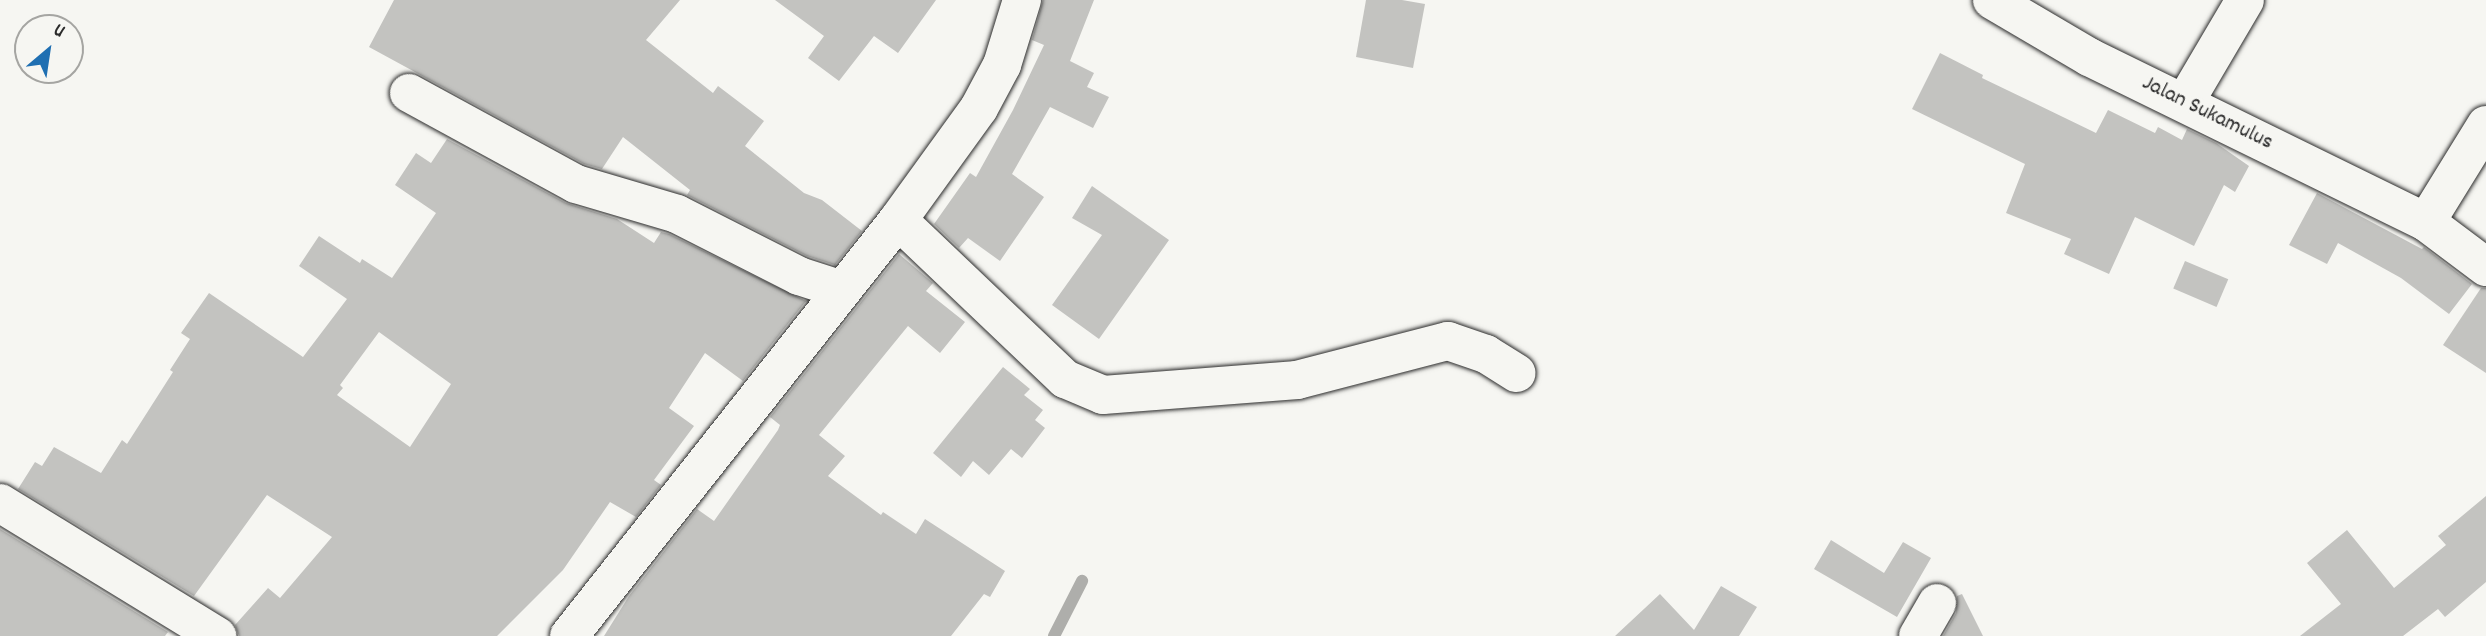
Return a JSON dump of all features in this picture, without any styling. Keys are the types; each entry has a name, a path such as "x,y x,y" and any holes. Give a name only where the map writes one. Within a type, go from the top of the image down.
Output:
{"street":[{"path":"569,636 693,483 898,220 979,108 1002,65 1022,0"},
{"name":"Jalan Sukamulus","path":"1992,0 2089,57 2426,222 2486,267"},
{"path":"2185,102 2245,0"},
{"path":"409,93 576,184 677,214 799,276 842,290"},
{"path":"2426,222 2476,137 2486,125"},
{"path":"898,220 1065,379 1104,395 1297,380 1448,341 1486,354 1516,373"},
{"path":"0,503 217,636"},
{"path":"1918,636 1937,603"}],"building":[{"path":"394,0 680,0 646,40 713,93 718,86 764,121 745,146 804,193 822,200 862,231 835,265 807,256 687,195 690,190 623,137 602,169 584,164 369,47"},
{"path":"775,0 936,0 898,53 874,36 839,81 808,58 824,36"},
{"path":"1043,0 1094,0 1070,61 1094,73 1087,87 1109,97 1093,128 1050,107 1012,174 1044,197 1000,261 968,238 959,248 934,224 970,173 976,177 1013,110 1044,45 1032,40"},
{"path":"1366,0 1402,0 1425,4 1413,68 1356,57"},
{"path":"1940,53 1983,75 1982,78 2096,133 2108,110 2155,133 2158,127 2182,140 2187,129 2216,143 2249,166 2235,192 2224,185 2194,246 2135,217 2109,274 2064,254 2071,239 2006,213 2025,164 1912,109"},
{"path":"447,139 566,203 617,219 654,243 661,232 669,234 806,301 743,381 705,353 669,408 694,426 654,480 661,485 636,517 610,502 563,570 497,636 239,636 235,625 268,588 280,598 332,537 267,495 194,596 18,489 35,462 42,466 54,447 101,473 122,440 127,444 173,372 170,370 190,339 181,333 209,293 303,357 347,299 299,266 319,236 360,263 362,259 392,278 436,213 395,185 416,153 431,163","holes":["379,332 451,384 410,447 337,395 343,388 340,385"]},
{"path":"1092,186 1169,240 1099,339 1052,305 1102,235 1072,218"},
{"path":"2317,193 2422,249 2424,247 2472,284 2449,314 2401,278 2338,243 2327,264 2289,245"},
{"path":"899,254 933,283 926,291 965,322 940,353 908,326 819,435 845,456 828,476 881,515 883,512 916,534 925,519 1005,571 990,597 984,594 951,636 604,636 629,596 697,509 714,521 778,430 780,425 770,417"},
{"path":"2185,261 2228,279 2217,307 2173,289"},
{"path":"2481,288 2486,288 2486,373 2443,345"},
{"path":"1003,367 1030,389 1024,395 1043,410 1035,420 1045,428 1022,458 1011,449 989,475 973,461 961,477 933,453"},
{"path":"2486,496 2486,582 2445,617 2438,609 2403,636 2300,636 2341,604 2307,563 2347,530 2394,588 2446,545 2438,536"},
{"path":"0,529 168,632 165,636 0,636"},
{"path":"1831,540 1884,573 1903,542 1931,558 1897,617 1814,569"},
{"path":"1721,586 1757,607 1739,636 1615,636 1660,594 1694,630"},
{"path":"1962,594 1983,636 1943,636 1956,613 1957,596"}],"waterway":[{"path":"1054,636 1082,581"}]}
